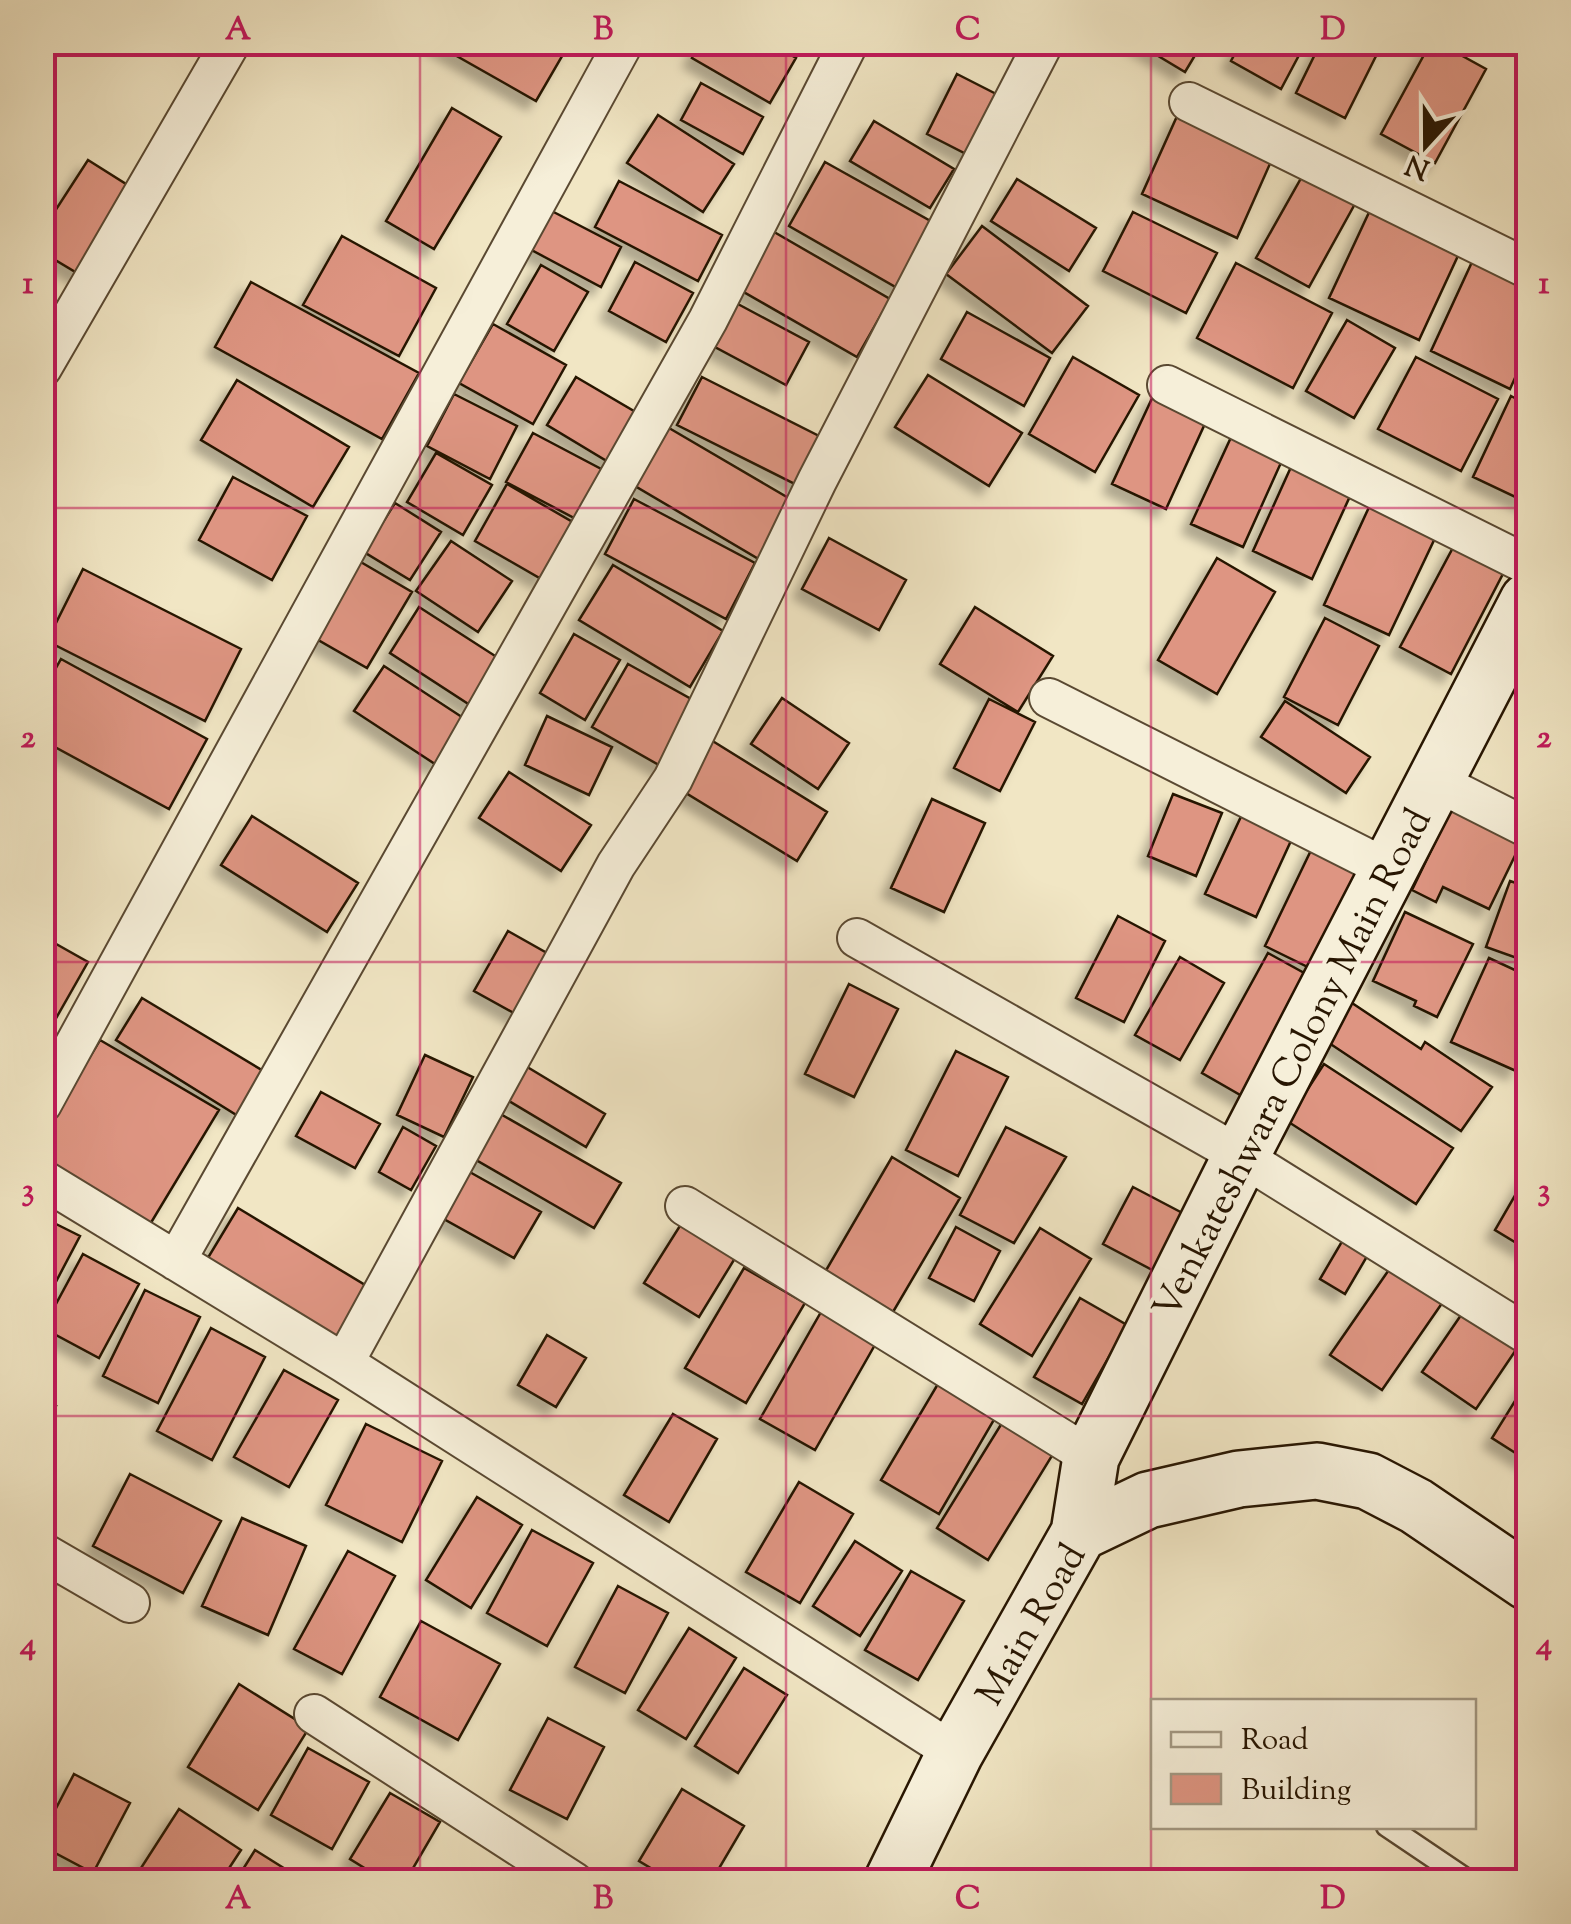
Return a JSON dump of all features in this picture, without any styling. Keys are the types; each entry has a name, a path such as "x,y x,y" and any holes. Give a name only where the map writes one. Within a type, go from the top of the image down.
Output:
{"street":[{"path":"42,368 231,42"},
{"path":"42,1104 624,42"},
{"path":"176,1261 708,320 849,42"},
{"path":"344,1362 616,865 672,779 817,481 1044,42"},
{"path":"1189,102 1528,269"},
{"path":"1167,384 1528,564"},
{"name":"Venkateshwara Colony Main Road","path":"1080,1533 1091,1457 1241,1156 1528,601"},
{"path":"1049,698 1390,870"},
{"path":"1435,781 1528,828"},
{"path":"857,938 1241,1156 1528,1335"},
{"path":"42,1179 344,1362 955,1753"},
{"path":"684,1206 1091,1457"},
{"name":"Main Road","path":"892,1882 955,1753 1080,1533 1148,1500 1239,1479 1317,1471 1368,1482 1416,1506 1528,1582"},
{"path":"42,1552 130,1603"},
{"path":"314,1714 574,1882"}],"lane":[{"path":"1391,1829 1470,1882"}],"building":[{"path":"432,42 562,42 568,46 536,101"},
{"path":"701,42 770,42 796,58 770,103 692,58"},
{"path":"1135,42 1203,42 1185,72"},
{"path":"1241,42 1306,42 1281,89 1231,61"},
{"path":"1321,42 1383,42 1345,118 1296,93"},
{"path":"1431,42 1486,69 1435,163 1381,134"},
{"path":"957,74 1006,99 976,159 927,134"},
{"path":"701,83 763,117 743,154 681,120"},
{"path":"452,108 501,137 434,249 386,221"},
{"path":"1178,114 1273,157 1237,238 1142,194"},
{"path":"658,115 734,164 703,212 627,163"},
{"path":"874,121 954,169 930,208 850,161"},
{"path":"88,160 137,191 82,276 42,252 42,231"},
{"path":"825,162 943,228 906,293 789,226"},
{"path":"1304,173 1356,202 1309,287 1256,258"},
{"path":"1017,179 1096,228 1069,271 991,221"},
{"path":"619,181 722,235 698,281 595,227"},
{"path":"1372,206 1462,247 1419,340 1329,298"},
{"path":"544,207 621,247 601,287 524,246"},
{"path":"1133,212 1217,253 1186,313 1103,271"},
{"path":"762,225 890,299 857,357 728,283"},
{"path":"982,226 1088,306 1052,353 946,274"},
{"path":"342,236 436,288 399,356 303,305"},
{"path":"635,262 693,293 666,342 609,311"},
{"path":"1472,262 1528,289 1528,349 1510,389 1431,351"},
{"path":"1236,263 1332,313 1293,388 1197,338"},
{"path":"541,265 588,292 554,351 507,324"},
{"path":"251,282 419,373 382,439 215,347"},
{"path":"736,303 809,342 786,385 713,346"},
{"path":"967,312 1050,358 1024,406 941,359"},
{"path":"1347,320 1395,348 1354,418 1306,391"},
{"path":"493,324 566,365 533,424 459,383"},
{"path":"1073,357 1139,395 1095,472 1029,434"},
{"path":"1416,357 1498,399 1461,471 1378,429"},
{"path":"928,375 1022,433 989,486 895,427"},
{"path":"576,377 644,417 615,466 547,425"},
{"path":"702,377 829,441 805,489 677,425"},
{"path":"237,380 349,447 313,507 201,440"},
{"path":"1155,392 1208,417 1166,509 1112,484"},
{"path":"454,394 517,426 490,479 427,446"},
{"path":"1511,396 1528,405 1528,503 1473,477"},
{"path":"669,428 797,503 762,561 635,486"},
{"path":"533,433 605,471 578,520 506,482"},
{"path":"1233,433 1284,456 1243,547 1191,524"},
{"path":"436,453 492,485 463,535 407,502"},
{"path":"1291,467 1351,494 1312,579 1253,551"},
{"path":"233,477 307,516 272,580 199,540"},
{"path":"507,484 576,524 543,580 475,541"},
{"path":"634,499 755,563 726,619 605,554"},
{"path":"395,503 441,532 410,580 364,552"},
{"path":"1370,505 1436,536 1389,635 1324,605"},
{"path":"829,538 906,580 879,630 802,589"},
{"path":"451,541 512,581 478,632 416,591"},
{"path":"1456,542 1506,568 1451,674 1400,647"},
{"path":"1217,558 1275,592 1217,694 1158,660"},
{"path":"359,561 412,592 367,668 313,637"},
{"path":"613,565 723,631 690,687 579,620"},
{"path":"83,569 241,649 205,721 47,641"},
{"path":"419,607 503,661 473,707 390,653"},
{"path":"975,607 1053,656 1018,712 940,664"},
{"path":"1325,618 1379,646 1338,725 1284,697"},
{"path":"574,634 620,660 585,720 540,693"},
{"path":"61,659 207,739 169,809 42,740 42,693"},
{"path":"628,664 702,705 666,769 592,727"},
{"path":"384,666 468,721 438,766 354,711"},
{"path":"782,698 849,743 818,789 751,744"},
{"path":"989,699 1035,722 1000,791 954,768"},
{"path":"1285,701 1370,757 1346,793 1261,737"},
{"path":"547,716 612,747 589,795 525,765"},
{"path":"711,740 827,812 797,861 681,790"},
{"path":"509,772 591,825 561,871 479,818"},
{"path":"1173,794 1222,813 1196,876 1148,856"},
{"path":"932,799 985,823 944,912 891,888"},
{"path":"1456,799 1526,833 1489,909 1443,887 1436,902 1412,890"},
{"path":"1245,808 1295,832 1256,917 1205,894"},
{"path":"252,816 358,883 327,932 221,865"},
{"path":"1315,842 1366,868 1316,971 1265,946"},
{"path":"1510,881 1528,887 1528,962 1486,947"},
{"path":"1405,912 1473,944 1437,1017 1414,1006 1416,1001 1373,981"},
{"path":"1118,916 1165,941 1124,1022 1076,998"},
{"path":"508,931 554,957 521,1017 474,991"},
{"path":"42,936 88,962 55,1020 42,1013"},
{"path":"1268,953 1315,979 1249,1100 1202,1073"},
{"path":"1180,957 1224,983 1180,1060 1135,1035"},
{"path":"1489,958 1528,976 1528,1043 1516,1071 1451,1042"},
{"path":"849,984 898,1009 854,1097 805,1074"},
{"path":"142,998 265,1072 238,1116 116,1040"},
{"path":"1352,1003 1421,1049 1425,1042 1492,1087 1461,1131 1326,1041"},
{"path":"100,1040 219,1110 149,1226 42,1163 42,1136"},
{"path":"956,1051 1008,1077 958,1176 906,1150"},
{"path":"425,1055 473,1077 444,1137 397,1115"},
{"path":"519,1062 605,1114 586,1147 499,1095"},
{"path":"1324,1064 1453,1148 1416,1204 1287,1121"},
{"path":"321,1092 380,1124 355,1168 296,1136"},
{"path":"490,1108 621,1183 594,1228 464,1153"},
{"path":"403,1127 436,1146 411,1190 379,1172"},
{"path":"1006,1127 1066,1157 1014,1243 960,1215"},
{"path":"892,1157 960,1198 893,1312 825,1272"},
{"path":"459,1166 541,1212 514,1258 433,1213"},
{"path":"1528,1173 1528,1250 1495,1230"},
{"path":"1133,1187 1190,1217 1160,1274 1103,1244"},
{"path":"238,1208 370,1288 338,1341 206,1261"},
{"path":"42,1217 80,1236 50,1293 42,1289"},
{"path":"683,1221 737,1255 699,1317 644,1283"},
{"path":"956,1227 1000,1251 974,1301 929,1278"},
{"path":"1040,1228 1091,1259 1032,1356 980,1324"},
{"path":"1344,1238 1369,1253 1345,1294 1320,1279"},
{"path":"83,1254 139,1284 99,1358 43,1328"},
{"path":"1395,1261 1447,1296 1382,1390 1330,1355"},
{"path":"744,1268 805,1303 746,1403 685,1368"},
{"path":"145,1290 200,1317 158,1403 103,1376"},
{"path":"1080,1298 1127,1325 1082,1404 1034,1377"},
{"path":"1470,1302 1524,1338 1476,1409 1422,1372"},
{"path":"821,1312 876,1343 815,1450 760,1419"},
{"path":"211,1328 265,1357 212,1460 157,1431"},
{"path":"547,1335 586,1358 556,1407 518,1385"},
{"path":"284,1370 338,1400 289,1487 234,1457"},
{"path":"945,1372 1002,1406 939,1514 881,1480"},
{"path":"1528,1380 1528,1461 1492,1438"},
{"path":"42,1400 56,1406 42,1435"},
{"path":"1010,1410 1061,1441 988,1560 937,1528"},
{"path":"673,1414 717,1439 669,1522 624,1495"},
{"path":"366,1424 442,1461 402,1542 326,1505"},
{"path":"130,1474 221,1521 183,1593 93,1546"},
{"path":"799,1482 853,1514 800,1603 746,1572"},
{"path":"477,1497 522,1525 471,1608 426,1580"},
{"path":"242,1518 306,1546 268,1635 202,1606"},
{"path":"532,1530 593,1563 547,1646 487,1613"},
{"path":"855,1541 902,1571 860,1636 813,1606"},
{"path":"348,1551 395,1576 342,1674 294,1649"},
{"path":"42,1562 63,1572 42,1611"},
{"path":"911,1571 964,1601 918,1680 865,1650"},
{"path":"618,1586 668,1613 625,1693 575,1667"},
{"path":"421,1621 500,1664 458,1740 380,1697"},
{"path":"689,1628 736,1658 686,1739 638,1710"},
{"path":"744,1668 787,1695 738,1773 695,1746"},
{"path":"239,1684 309,1728 258,1810 188,1767"},
{"path":"548,1718 604,1747 567,1819 510,1790"},
{"path":"308,1748 369,1782 332,1849 271,1815"},
{"path":"74,1774 130,1803 93,1873 42,1846 42,1835"},
{"path":"682,1789 744,1826 711,1882 674,1882 639,1861"},
{"path":"390,1793 440,1822 405,1882 387,1882 350,1859"},
{"path":"179,1809 241,1850 220,1882 132,1882"},
{"path":"255,1850 306,1882 235,1882"}]}
